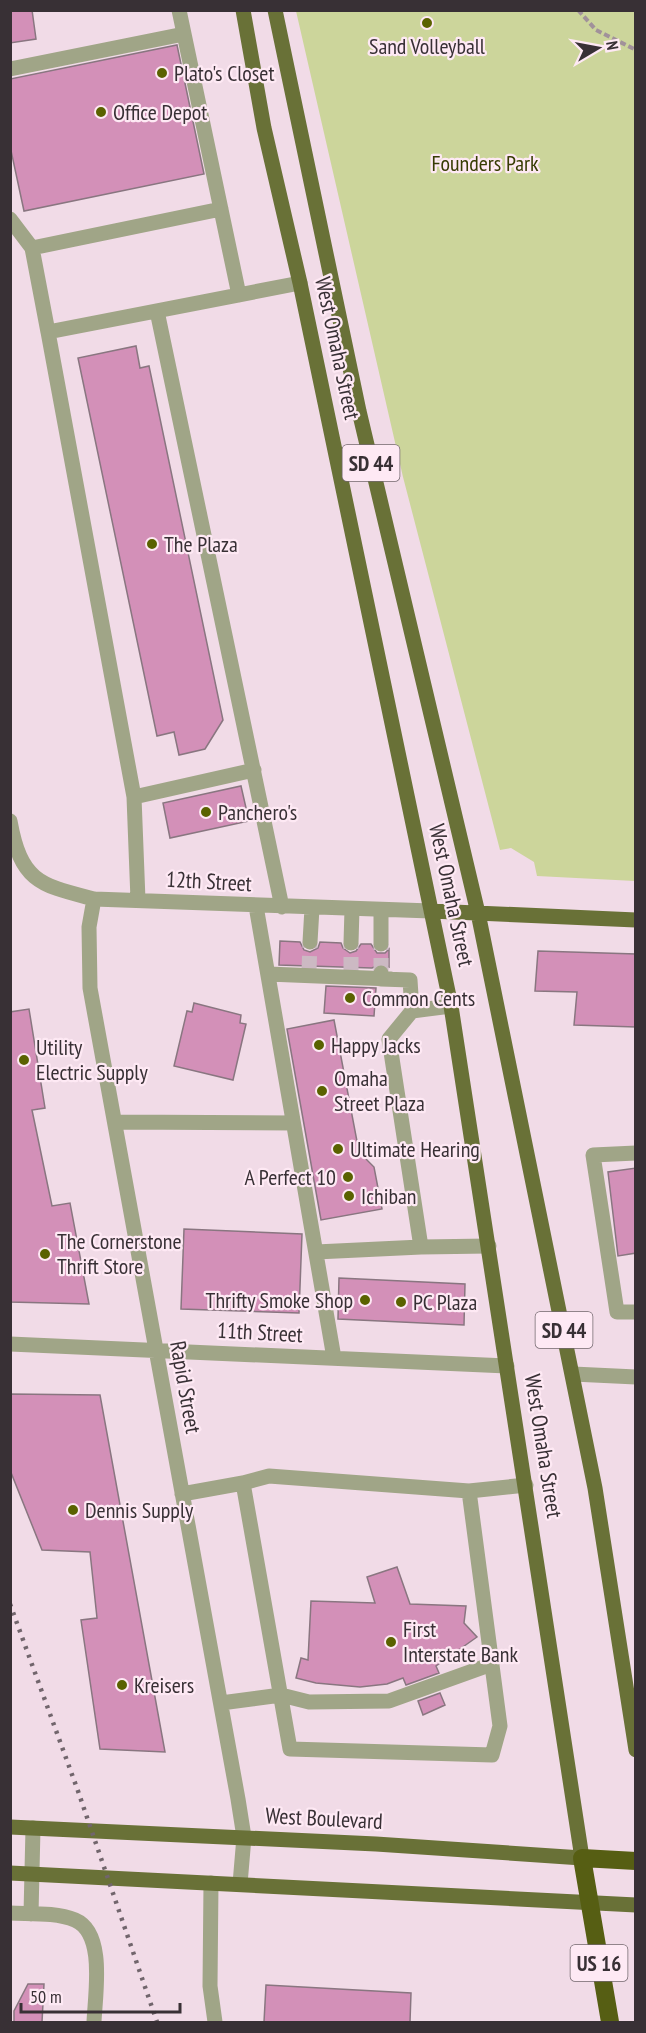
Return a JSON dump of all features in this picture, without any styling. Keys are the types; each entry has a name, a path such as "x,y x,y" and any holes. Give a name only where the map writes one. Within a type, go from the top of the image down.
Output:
{"highway":[{"name":"West Boulevard","path":"582,1858 636,1861"},
{"name":"West Omaha Street","path":"582,1858 589,1903"},
{"name":"US 16","path":"589,1903 610,2022"}],"main road":[{"name":"West Omaha Street","path":"243,10 264,128 300,283 451,1006 582,1858"},
{"name":"West Omaha Street","path":"274,10 359,411 478,913 573,1374 610,1577 636,1750"},
{"path":"431,911 636,920"},
{"name":"West Boulevard","path":"10,1827 244,1837 582,1858"},
{"path":"10,1873 636,1905"}],"street":[{"path":"179,10 239,295"},
{"path":"10,69 184,34"},
{"path":"32,248 221,209"},
{"path":"10,219 32,248 48,332 134,797 138,900"},
{"path":"48,332 300,283"},
{"path":"157,311 282,907"},
{"path":"134,797 254,770"},
{"name":"12th Street","path":"10,822 22,862 36,880 94,899 431,911"},
{"name":"Rapid Street","path":"94,899 89,927 90,987 244,1837 240,1884"},
{"path":"256,906 334,1358"},
{"path":"310,942 312,908"},
{"path":"351,909 351,943"},
{"path":"381,910 381,944"},
{"path":"268,974 381,976 410,980 412,1011 389,1039 421,1247"},
{"path":"412,1011 451,1006"},
{"path":"115,1122 293,1123"},
{"path":"636,1153 593,1155 617,1312 636,1312"},
{"path":"316,1252 489,1246"},
{"name":"11th Street","path":"10,1344 507,1366"},
{"path":"573,1374 636,1377"},
{"path":"182,1494 269,1476 469,1491 526,1485"},
{"path":"243,1483 290,1749 492,1755 500,1726 469,1491"},
{"path":"221,1703 281,1695 309,1702 389,1701 492,1664"},
{"path":"31,1914 33,1828"},
{"path":"211,1883 210,1986 214,2022"},
{"path":"10,1913 74,1919 84,1925 92,1937 96,1970 94,2022"}],"path":[{"path":"578,10 596,30 636,50"}],"green space":[{"name":"Founders Park","path":"296,11 635,11 635,881 537,876 534,862 511,848 500,850 403,477"}],"building":[{"path":"10,10 32,10 36,39 10,43"},
{"name":"Office Depot","path":"177,45 204,174 24,211 10,146 10,79"},
{"name":"The Plaza","path":"136,346 140,368 149,366 223,720 205,749 179,755 174,732 157,736 78,358"},
{"name":"Panchero's","path":"241,786 249,821 170,838 163,803"},
{"name":"Common Cents","path":"280,941 300,942 304,950 310,952 318,948 320,942 341,943 343,948 350,953 356,951 361,944 371,944 377,953 385,953 389,949 389,967 382,963 372,968 279,965"},
{"path":"538,951 636,954 636,1027 574,1025 577,992 535,991"},
{"name":"Common Cents","path":"326,986 376,988 374,1016 324,1013"},
{"path":"194,1003 241,1015 240,1023 246,1024 233,1080 174,1066 187,1011 192,1012"},
{"name":"The Cornerstone Thrift Store","path":"29,1009 45,1108 32,1110 52,1206 70,1203 89,1304 10,1302 10,1012"},
{"name":"Omaha Street Plaza","path":"334,1020 359,1152 374,1167 382,1209 321,1220 287,1029"},
{"path":"636,1168 636,1253 618,1256 608,1172"},
{"path":"184,1229 302,1234 299,1313 181,1309"},
{"name":"PC Plaza","path":"339,1278 465,1284 464,1325 338,1319"},
{"path":"10,1394 100,1395 165,1752 100,1749 81,1620 97,1618 90,1552 42,1550 10,1470"},
{"name":"First Interstate Bank","path":"397,1567 410,1604 466,1606 464,1623 477,1637 436,1666 439,1673 406,1685 403,1678 387,1684 360,1687 316,1683 296,1678 301,1658 308,1660 311,1601 375,1603 367,1577"},
{"path":"440,1693 445,1705 423,1715 418,1701"},
{"path":"28,1984 44,1984 42,2022 14,2022 14,2011"},
{"path":"266,1985 411,1993 410,2022 264,2022"}],"tunnel":[{"path":"309,971 310,942"},
{"path":"351,943 351,972"},
{"path":"381,944 381,973"}],"railway":[{"path":"10,1604 78,1791 157,2022"}],"place":[{"name":"Sand Volleyball","path":"427,23"},
{"name":"Plato's Closet","path":"162,73"},
{"name":"Office Depot","path":"101,112"},
{"name":"The Plaza","path":"152,544"},
{"name":"Panchero's","path":"206,812"},
{"name":"Common Cents","path":"350,998"},
{"name":"Happy Jacks","path":"319,1045"},
{"name":"Utility Electric Supply","path":"24,1060"},
{"name":"Omaha Street Plaza","path":"322,1091"},
{"name":"Ultimate Hearing","path":"338,1149"},
{"name":"A Perfect 10","path":"348,1177"},
{"name":"Ichiban","path":"349,1196"},
{"name":"The Cornerstone Thrift Store","path":"45,1254"},
{"name":"Thrifty Smoke Shop","path":"365,1300"},
{"name":"PC Plaza","path":"401,1302"},
{"name":"Dennis Supply","path":"73,1510"},
{"name":"First Interstate Bank","path":"391,1642"},
{"name":"Kreisers","path":"122,1685"}]}
